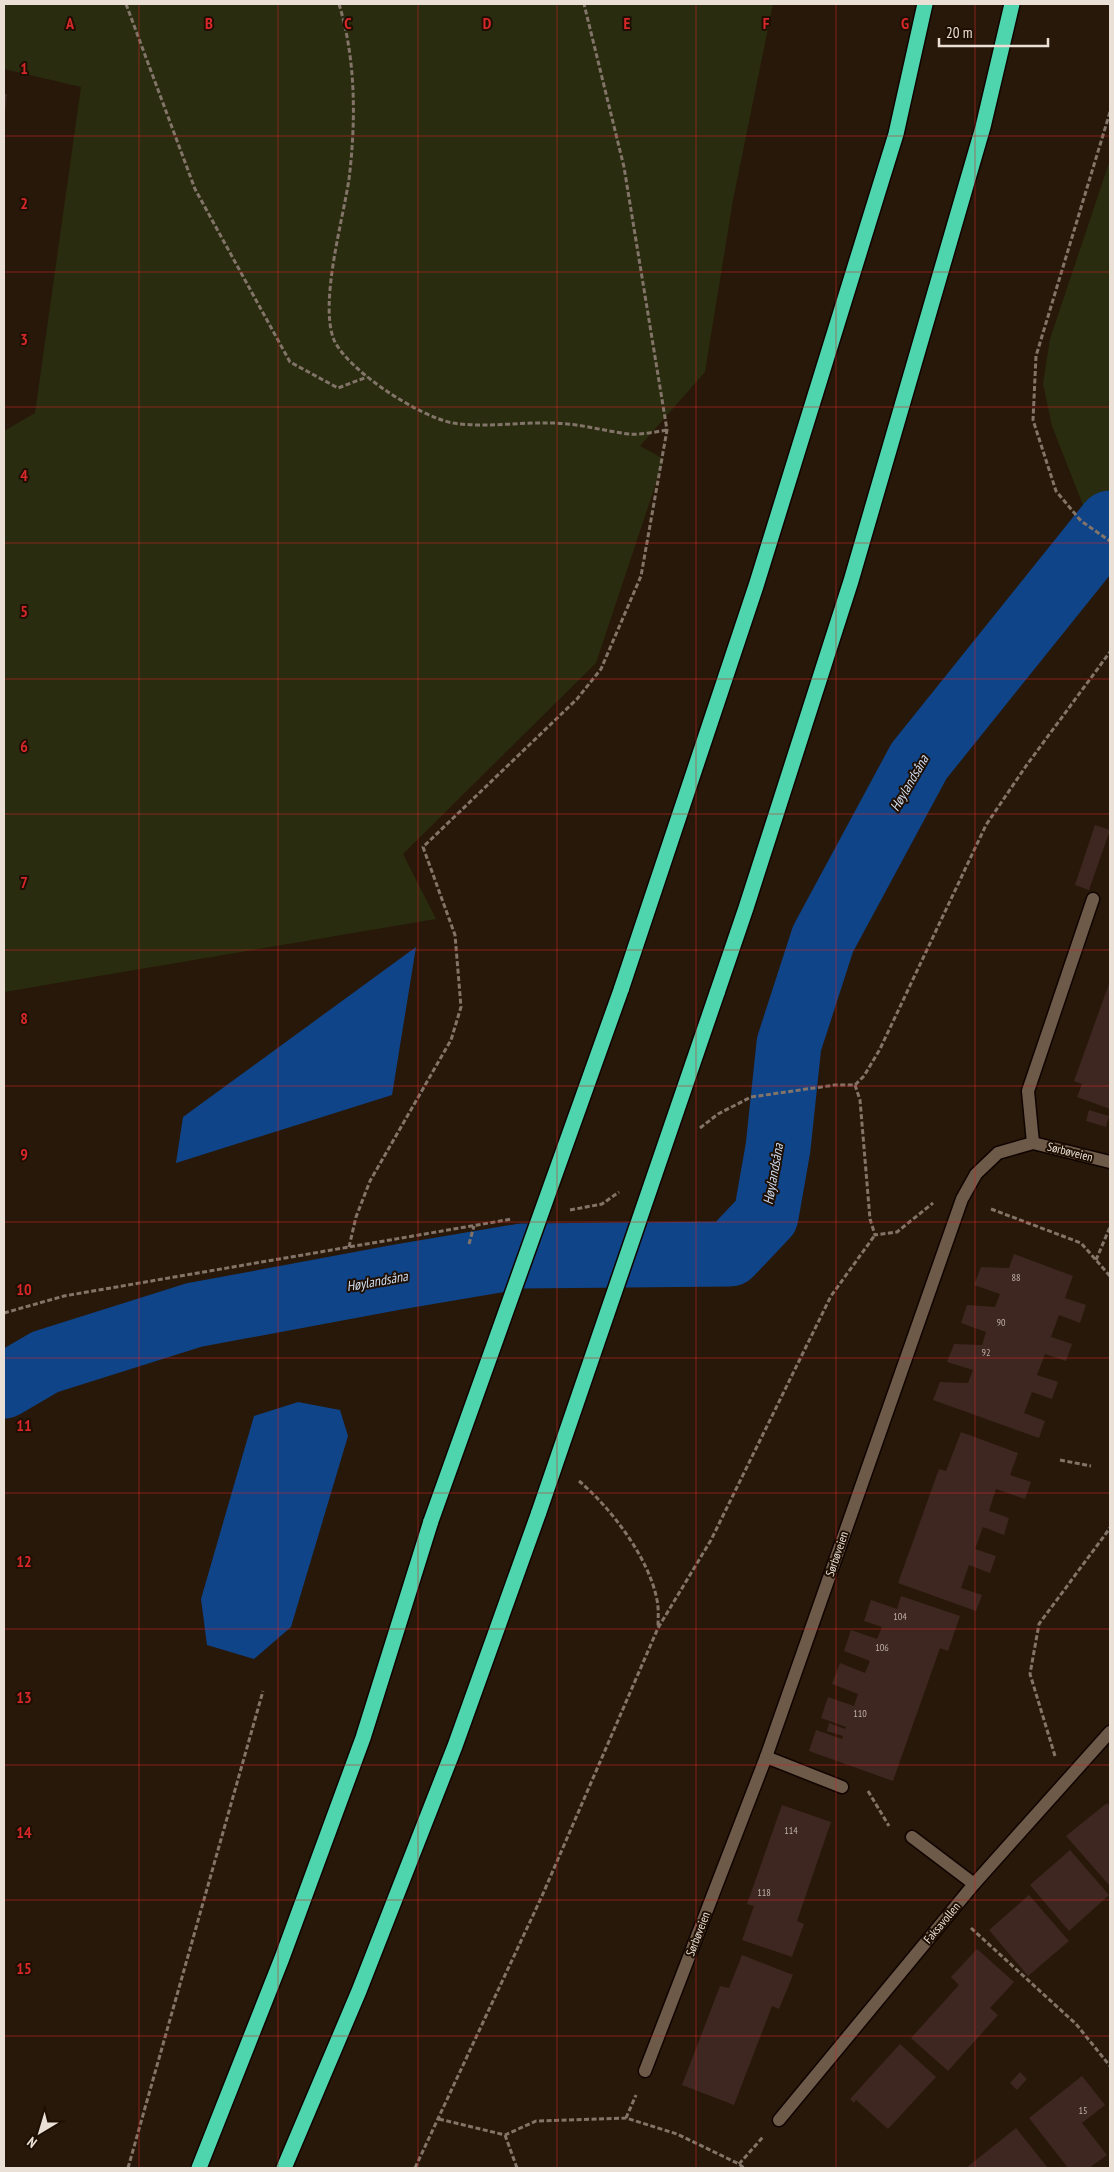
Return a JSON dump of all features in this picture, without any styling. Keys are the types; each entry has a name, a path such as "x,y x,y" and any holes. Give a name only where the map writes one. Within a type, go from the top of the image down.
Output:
{"highway":[{"path":"199,2168 282,1958 363,1738 431,1522 621,990 756,586 896,134 925,4"},
{"path":"284,2168 359,1991 452,1755 539,1512 746,908 850,581 983,127 1012,4"}],"street":[{"path":"1033,1143 1028,1091 1093,899"},
{"name":"Sørbøveien","path":"645,2071 766,1757 962,1199 976,1174 998,1154 1033,1143 1110,1162"},
{"name":"Faksavollen","path":"779,2120 974,1884 1110,1732"},
{"path":"766,1757 842,1787"},
{"path":"912,1837 974,1884"}],"path":[{"path":"126,4 195,189 290,362 338,388 367,377"},
{"path":"339,4 351,50 353,120 349,179 330,289 330,315 334,340 349,361 367,377 405,403 429,416 452,423 552,423 578,425 631,434 667,430"},
{"path":"349,1247 356,1216 370,1181 451,1040 461,1006 455,935 423,847 577,699 601,669 641,576 667,430 624,167 584,4"},
{"path":"1110,112 1036,356 1033,420 1056,491 1081,521 1110,541"},
{"path":"699,1130 724,1110 751,1097 855,1085 864,1076 880,1049 986,825 1026,766 1110,652"},
{"path":"855,1085 860,1100 870,1219 875,1235"},
{"path":"566,1210 602,1204 624,1188"},
{"path":"415,2168 542,1896 658,1628 711,1540 831,1296 875,1235 897,1232 938,1199"},
{"path":"991,1210 1081,1242 1110,1276"},
{"path":"4,1313 64,1296 520,1218"},
{"path":"469,1244 474,1226"},
{"path":"1096,1260 1110,1226"},
{"path":"1060,1460 1091,1466"},
{"path":"579,1481 604,1505 643,1563 651,1579 657,1601 658,1628"},
{"path":"1071,1776 1053,1753 1030,1674 1039,1624 1110,1528"},
{"path":"128,2168 263,1691"},
{"path":"842,1787 867,1789 886,1825 912,1837"},
{"path":"983,1939 1076,2024 1110,2066"},
{"path":"439,2119 505,2134 536,2121 626,2118 677,2134 744,2168"},
{"path":"739,2164 779,2120"},
{"path":"505,2134 517,2168"}],"green space":[{"path":"4,4 773,4 733,200 705,372 640,446 664,459 596,663 403,854 436,919 4,992 4,431 35,413 81,87 4,69"},
{"path":"1110,160 1110,527 1085,510 1052,426 1043,384 1050,339"}],"water":[{"path":"416,947 392,1095 176,1163 183,1117"},
{"path":"298,1402 340,1410 348,1436 291,1627 254,1659 207,1645 201,1599 254,1416"}],"building":[{"path":"4,94 7,94 5,112 4,112"},
{"path":"1095,825 1110,830 1089,890 1075,885"},
{"path":"1110,981 1110,1109 1077,1097 1082,1084 1074,1081"},
{"path":"1089,1110 1109,1116 1106,1127 1086,1121"},
{"path":"1014,1254 1073,1276 1065,1298 1086,1305 1080,1323 1059,1315 1051,1337 1072,1344 1066,1361 1045,1354 1037,1375 1058,1382 1052,1399 1032,1392 1024,1413 1045,1421 1039,1438 933,1400 940,1382 968,1383 973,1370 947,1362 954,1344 982,1345 986,1332 961,1323 967,1305 995,1307 1000,1294 974,1285 981,1267 1009,1268"},
{"path":"961,1432 1018,1453 1010,1475 1031,1482 1025,1499 996,1489 989,1511 1009,1518 1004,1535 983,1527 975,1549 996,1556 990,1573 969,1565 961,1588 982,1595 976,1611 898,1583 939,1469 946,1471"},
{"path":"901,1596 960,1616 948,1651 940,1648 893,1781 809,1751 816,1730 842,1739 843,1736 827,1731 829,1723 845,1729 846,1727 821,1718 828,1697 854,1706 858,1694 832,1684 840,1663 865,1673 870,1661 844,1651 851,1630 877,1639 882,1627 864,1621 871,1600 897,1609"},
{"path":"1107,1803 1110,1807 1109,1885 1066,1836"},
{"path":"782,1805 831,1822 797,1921 804,1924 792,1957 742,1940 754,1906 747,1904"},
{"path":"1070,1850 1109,1895 1069,1931 1030,1885"},
{"path":"1029,1895 1069,1941 1028,1976 989,1930"},
{"path":"977,1949 1014,1982 990,2008 998,2015 948,2071 911,2038 959,1985 951,1977"},
{"path":"742,1955 793,1975 779,2009 772,2006 734,2105 682,2085 720,1986 729,1988"},
{"path":"900,2044 936,2077 888,2129 856,2100 854,2103 850,2099"},
{"path":"1020,2072 1027,2079 1017,2090 1010,2083"},
{"path":"1082,2076 1105,2105 1082,2123 1107,2155 1089,2168 1068,2168 1029,2118"},
{"path":"1016,2128 1048,2168 966,2168"}],"waterway":[{"name":"Høylandsåna","path":"4,1386 45,1362 194,1315 398,1277 522,1256 730,1254 766,1216 778,1148 789,1044 823,939 919,761 1110,523"}]}
